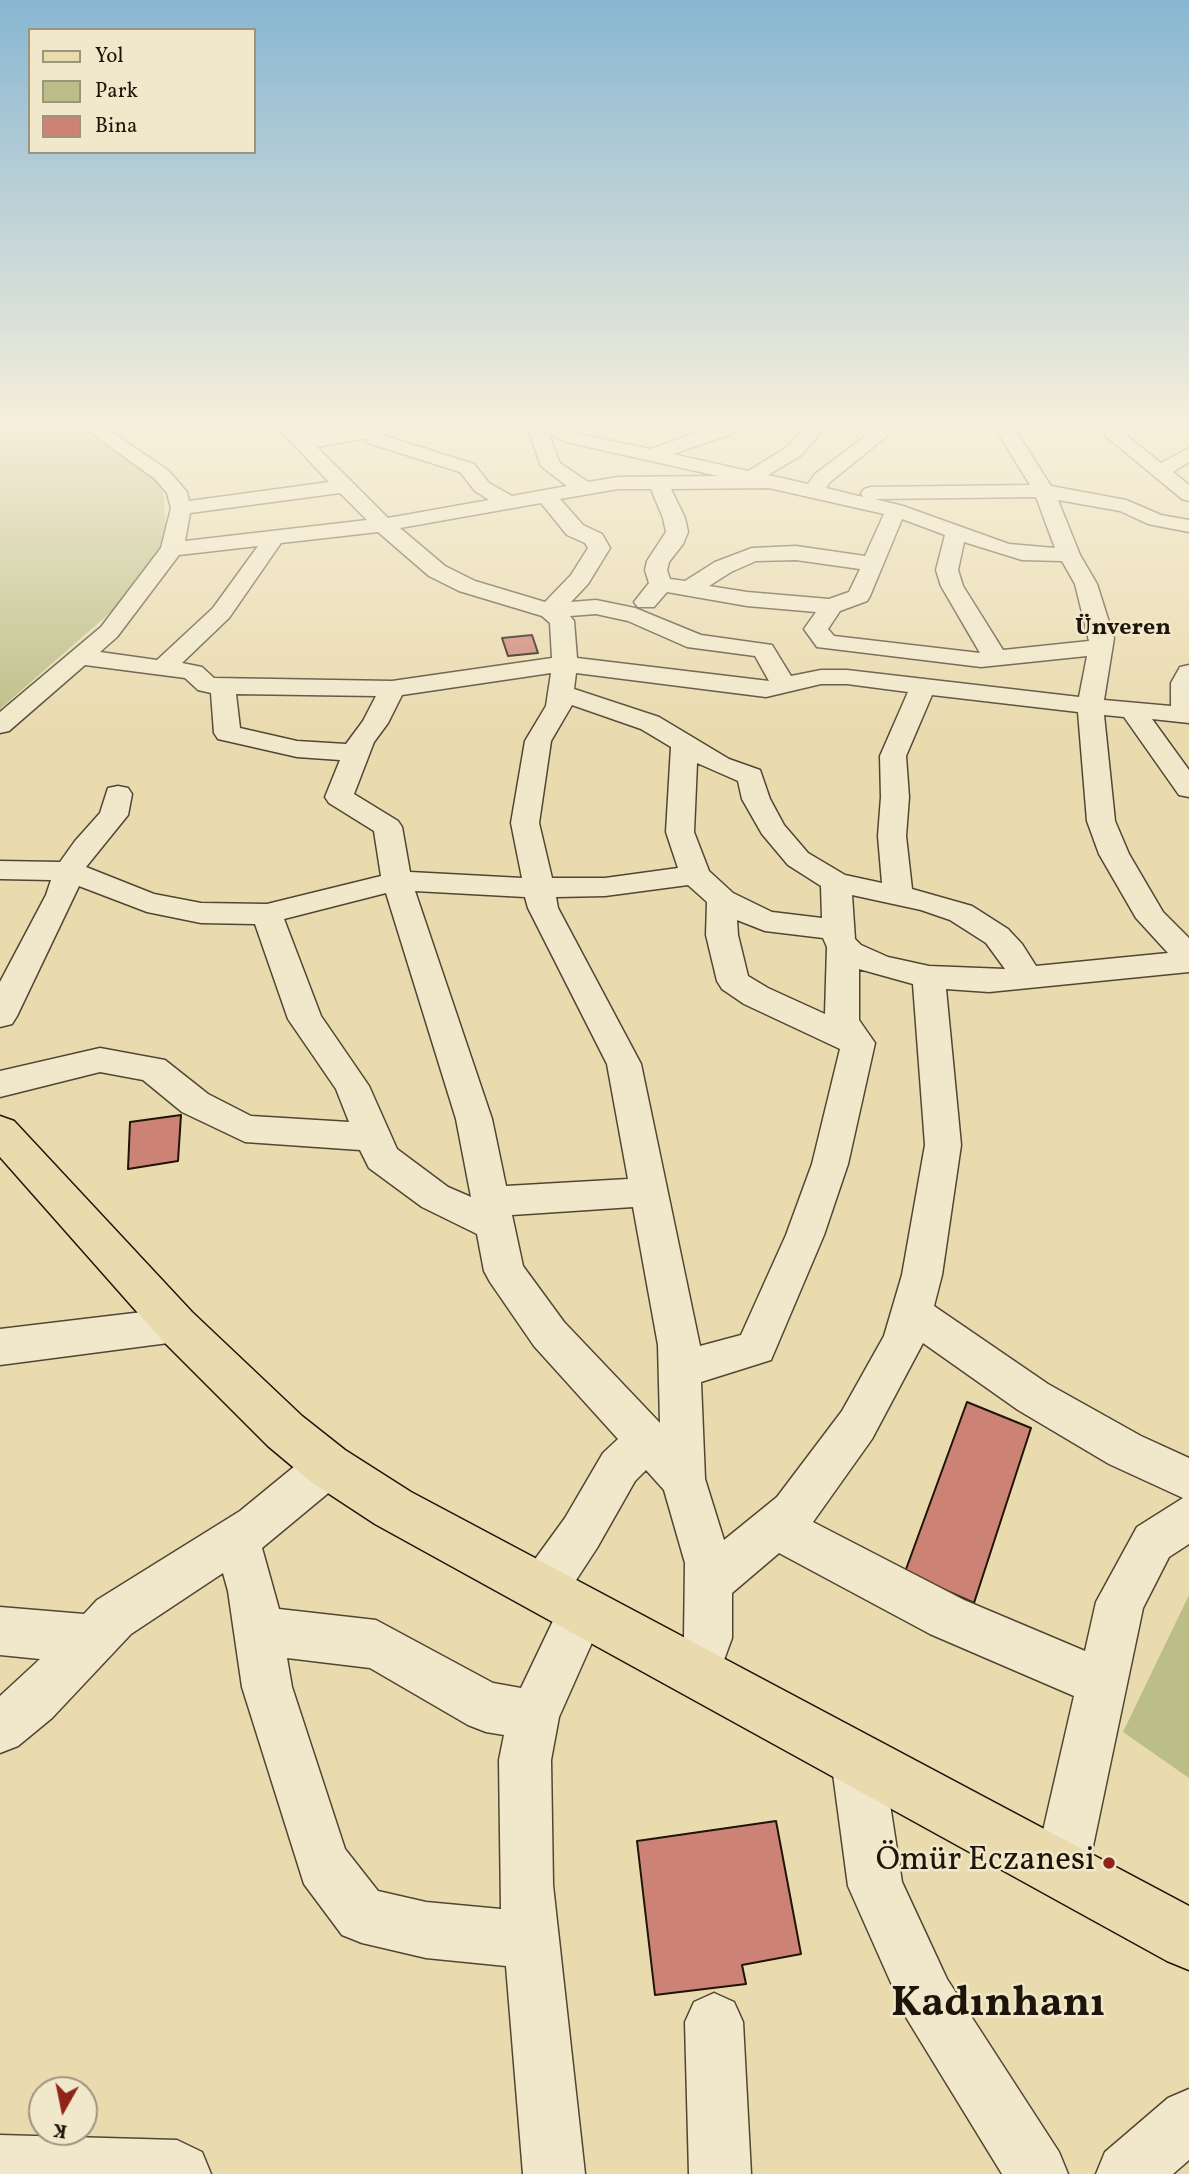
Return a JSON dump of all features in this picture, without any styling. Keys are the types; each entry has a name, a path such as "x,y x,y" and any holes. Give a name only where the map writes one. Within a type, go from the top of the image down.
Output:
{"main road":[{"path":"0,1131 176,1325 285,1431 328,1466 393,1508 1189,1939"}],"street":[{"path":"0,725 82,657 130,607 172,549 176,529"},
{"path":"172,549 346,529"},
{"path":"389,529 450,579 550,611 562,621 563,678 559,706 538,741 526,823 543,908 624,1064 679,1345 683,1479 708,1563 708,1638 696,1672"},
{"path":"550,611 580,579 599,548 594,539 575,529"},
{"path":"661,584 656,570 658,561 672,544 676,529"},
{"path":"661,584 747,599 831,606 859,596 888,529"},
{"path":"949,529 1013,551 1069,555"},
{"path":"1059,529 1069,555 1086,584 1102,638 1090,706 1101,821 1114,854 1151,918 1186,951"},
{"path":"956,532 947,570 952,586 989,659 993,694"},
{"path":"163,668 221,613 274,538"},
{"path":"688,589 723,567 752,555 796,553 873,564"},
{"path":"635,615 661,584"},
{"path":"831,606 816,629 826,642 989,659 1101,647"},
{"path":"550,611 596,607 635,615 696,642 763,650 785,686"},
{"path":"82,657 193,672 207,685 223,686 392,689 563,678 766,689 821,677 847,677 1187,715 1184,683 1189,672"},
{"path":"563,678 650,723 719,765 750,776 756,799 772,828 799,859 836,882 898,895 961,913 979,923 1011,951 1026,977"},
{"path":"898,895 892,836 895,797 893,756 923,685"},
{"path":"223,686 228,733 297,749 356,753"},
{"path":"392,689 375,723 361,740 339,797 388,827 397,881 474,1119 504,1271 549,1334 683,1479"},
{"path":"1132,710 1189,789"},
{"path":"684,745 680,832 695,875 722,900 765,921 841,938 850,952 879,965 929,977 989,981 1186,951"},
{"path":"0,1016 61,895 69,871 85,847 114,815 118,794"},
{"path":"0,870 69,871 147,902 201,914 267,914 397,881 539,888 605,887 695,875"},
{"path":"836,882 841,938 842,1022 858,1043"},
{"path":"722,900 722,935 733,981 755,996 858,1043"},
{"path":"267,914 305,1019 352,1086 382,1158 435,1197 493,1213 648,1192"},
{"path":"708,1583 793,1512 858,1425 904,1340 922,1275 943,1145 929,977"},
{"path":"680,1370 756,1348 805,1235 830,1164 858,1043"},
{"path":"0,1084 100,1060 153,1069 195,1104 245,1129 373,1137"},
{"path":"912,1313 1033,1398 1125,1450 1189,1480"},
{"path":"0,1348 176,1325"},
{"path":"554,2174 526,1885 526,1760 534,1715 581,1533 619,1467 647,1439"},
{"path":"0,1728 34,1700 114,1617 256,1526 328,1466"},
{"path":"1061,1870 1120,1602 1153,1542 1189,1517"},
{"path":"776,1527 947,1617 1102,1683"},
{"path":"236,1539 252,1591 267,1686 323,1865 362,1915 426,1930 531,1940"},
{"path":"0,1631 93,1639"},
{"path":"258,1631 376,1644 486,1707 534,1715"},
{"path":"857,1759 875,1886 927,1999 1037,2174"},
{"path":"715,2022 720,2174"},
{"path":"1127,2174 1189,2119"},
{"path":"0,2165 177,2171 180,2174"}],"green space":[{"path":"0,529 166,529 159,555 128,597 0,709"},
{"path":"1189,1595 1189,1778 1123,1732"}],"building":[{"path":"532,635 538,653 508,656 502,638"},
{"path":"181,1115 178,1161 128,1169 130,1122"},
{"path":"967,1402 1031,1428 974,1603 905,1572"},
{"path":"776,1821 801,1954 742,1965 746,1984 655,1995 637,1841"}],"place":[{"name":"Ömür Eczanesi","path":"1109,1863"}],"district":[{"name":"Ünveren","path":"1123,630"},
{"name":"Kadınhanı","path":"998,2007"}]}
